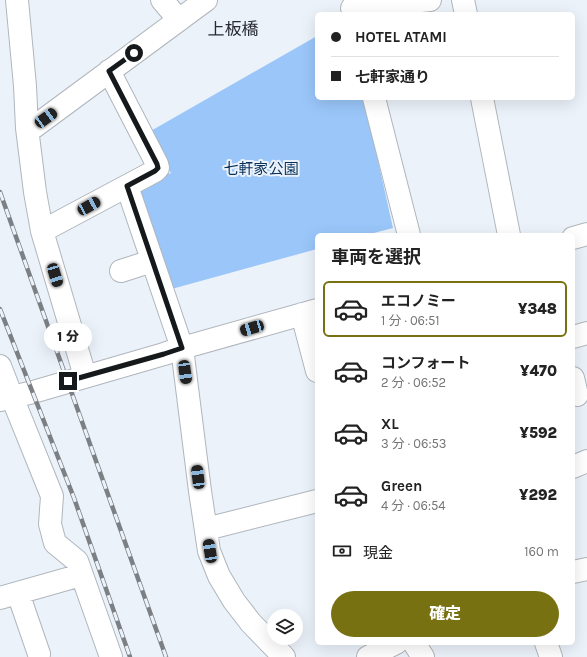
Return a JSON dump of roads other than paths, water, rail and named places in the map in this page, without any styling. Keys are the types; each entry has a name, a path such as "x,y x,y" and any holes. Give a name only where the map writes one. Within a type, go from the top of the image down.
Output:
{"street":[{"path":"17,0 25,86 27,128 35,192 42,231 85,376"},
{"path":"162,0 179,20"},
{"path":"27,128 34,127 206,0"},
{"path":"351,8 430,0"},
{"path":"463,0 466,12"},
{"path":"42,231 155,171 158,168 109,71"},
{"path":"375,100 408,233"},
{"path":"482,100 509,233"},
{"path":"127,186 182,348 200,491 210,551 219,576 230,595 251,623 284,657"},
{"path":"575,237 587,234"},
{"path":"121,271 152,261"},
{"path":"6,398 47,388 310,312 315,354"},
{"path":"575,336 587,333"},
{"path":"0,366 6,398 52,496 50,524 55,543 77,561 111,657"},
{"path":"575,466 587,461"},
{"path":"206,529 315,502"},
{"path":"575,572 587,569"},
{"path":"39,654 9,595 81,575"},
{"path":"368,657 392,645"},
{"path":"415,645 423,657"},
{"path":"547,645 551,657"}],"railway":[{"path":"0,192 166,657"},
{"path":"0,309 74,498 130,657"}],"district":[{"name":"上板橋","path":"233,29"}],"park label":[{"name":"七軒家公園","path":"261,169"}]}
